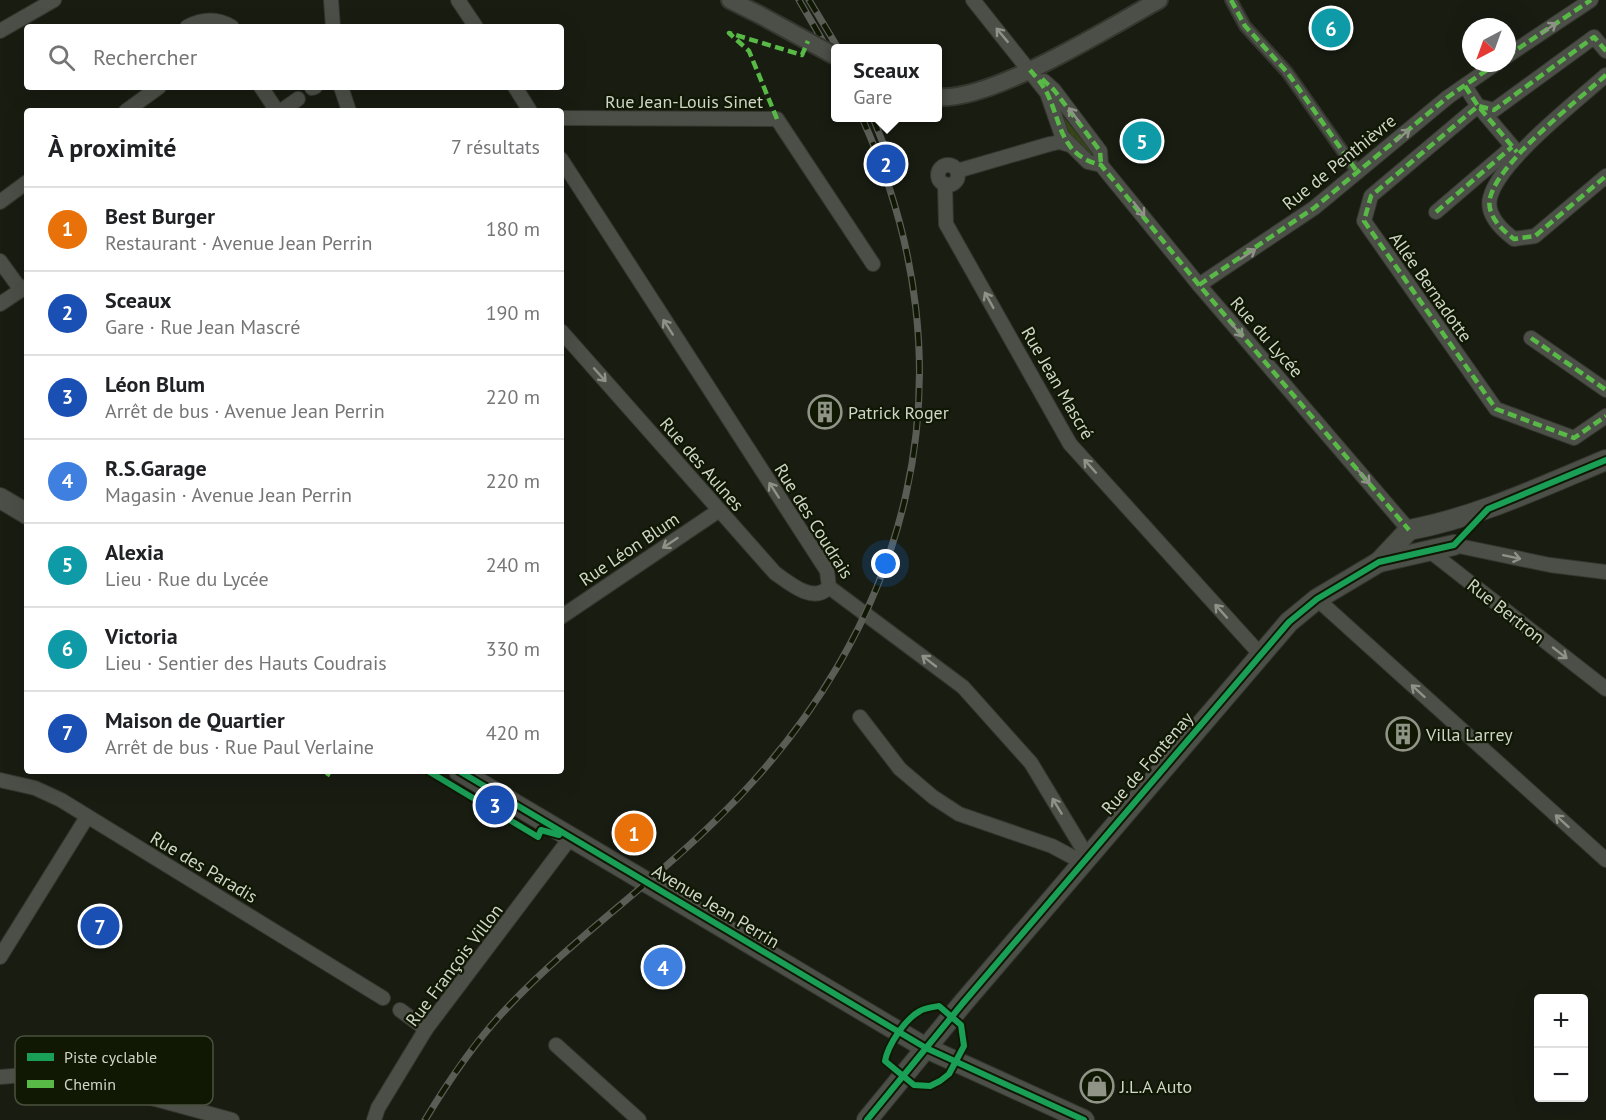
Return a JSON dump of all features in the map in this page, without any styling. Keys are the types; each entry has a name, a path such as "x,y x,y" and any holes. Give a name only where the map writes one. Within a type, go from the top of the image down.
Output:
{"main road":[{"path":"1409,530 1488,509 1606,460"},
{"path":"0,498 24,512"},
{"path":"1433,525 1454,545 1488,509"},
{"name":"Rue de Fontenay","path":"867,1120 1084,859 1289,622 1317,599 1379,562 1409,530"},
{"name":"Rue Bertron","path":"1409,530 1418,542 1431,552"},
{"name":"Rue de Fontenay","path":"1379,562 1454,545"},
{"name":"Avenue Jean Perrin","path":"464,774 926,1048 1084,1120"}],"street":[{"path":"0,31 54,0"},
{"path":"331,0 333,24"},
{"path":"458,0 474,24"},
{"path":"730,0 831,54"},
{"name":"Rue du Lycée","path":"973,0 1047,93 1062,136 1089,162 1101,165"},
{"path":"942,97 979,91 1030,70 1158,0"},
{"path":"1231,0 1245,26 1287,72 1358,173"},
{"path":"1516,51 1591,0"},
{"path":"194,24 204,20 227,24"},
{"path":"1478,106 1494,110 1594,37 1606,51"},
{"name":"Rue du Lycée","path":"1030,70 1054,90 1100,151 1101,165 1199,285 1409,530"},
{"name":"Rue de Penthièvre","path":"1199,285 1254,251 1358,173 1448,97 1484,72"},
{"path":"1436,212 1516,150 1606,75"},
{"path":"1465,86 1478,106 1516,150"},
{"path":"130,108 155,90"},
{"path":"263,90 277,108"},
{"path":"342,90 349,108"},
{"path":"517,90 528,108"},
{"path":"284,108 298,99"},
{"name":"Allée Bernadotte","path":"1478,106 1371,196 1364,221 1496,409 1574,438 1606,416"},
{"name":"Rue Jean-Louis Sinet","path":"564,118 777,119 873,264"},
{"name":"Rue Jean Mascré","path":"1070,145 1060,142 1050,144 957,171 955,182 945,184 946,224 1070,444 1260,654"},
{"path":"1516,150 1490,199 1491,215 1502,230 1514,239 1535,236 1606,176"},
{"name":"Rue des Coudrais","path":"564,164 827,572 829,587 963,687 1031,763 1084,859"},
{"path":"0,202 24,184"},
{"path":"0,261 24,288 0,304"},
{"name":"Rue des Aulnes","path":"564,334 775,573 790,584 815,595 824,593 829,587"},
{"path":"1532,338 1606,390"},
{"name":"Rue Léon Blum","path":"564,615 718,511"},
{"path":"1454,545 1550,565 1606,572"},
{"name":"Rue Bertron","path":"1431,552 1606,689"},
{"path":"1317,599 1606,860"},
{"path":"860,717 900,769 933,797 959,814 1084,859"},
{"name":"Rue des Paradis","path":"0,780 35,788 61,800 383,998"},
{"path":"0,957 87,817"},
{"name":"Rue François Villon","path":"374,1120 378,1108 426,1029 571,837"},
{"path":"400,1010 426,1029"},
{"path":"556,1045 639,1120"},
{"path":"0,1077 15,1076"},
{"path":"177,1105 232,1120"}],"green space":[{"path":"1063,116 1094,155 1093,158 1065,129"}],"railway":[{"path":"799,0 831,55"},
{"path":"809,0 836,44"},
{"path":"425,1120 462,1062 506,1009 556,960 663,869 715,821 783,746 838,666 879,581 906,493 919,402 916,308 897,214 863,122"},
{"path":"875,122 895,173"}],"marked path":[{"path":"1231,0 1245,26 1287,72 1358,173"},
{"path":"1516,50 1591,0"},
{"path":"777,119 749,51 729,33 802,55 808,41"},
{"path":"1606,51 1594,37 1494,110 1478,106 1371,196 1364,221 1496,409 1574,438 1606,416"},
{"path":"1030,70 1047,93 1064,137 1070,146 1077,154 1101,165 1199,285 1409,530"},
{"path":"1199,285 1314,208 1448,97 1484,72"},
{"path":"1606,75 1558,116 1508,167 1496,183 1490,198 1490,210 1500,227 1514,239 1535,236 1606,176"},
{"path":"1042,79 1054,90 1100,151 1101,165"},
{"path":"1465,86 1478,106 1517,152"},
{"path":"1436,212 1512,147"},
{"path":"1531,338 1606,390"}],"cycle path":[{"path":"867,1120 963,1003 1289,622 1317,599 1379,562 1454,545 1488,509 1606,460"},
{"path":"433,774 538,837 541,830 559,835"},
{"path":"464,774 926,1048 1084,1120"},
{"path":"939,1006 961,1025 964,1046 949,1074 930,1086 914,1085 885,1061 898,1033 909,1020 922,1010 939,1006"}],"place":[{"name":"Victoria","path":"1331,28"},
{"name":"Alexia","path":"1142,141"},
{"name":"Sceaux","path":"886,164"},
{"name":"Patrick Roger","path":"825,412"},
{"name":"Villa Larrey","path":"1403,734"},
{"name":"Léon Blum","path":"495,805"},
{"name":"Best Burger","path":"634,833"},
{"name":"Maison de Quartier","path":"100,926"},
{"name":"R.S.Garage","path":"663,967"},
{"name":"J.L.A Auto","path":"1097,1086"}]}
